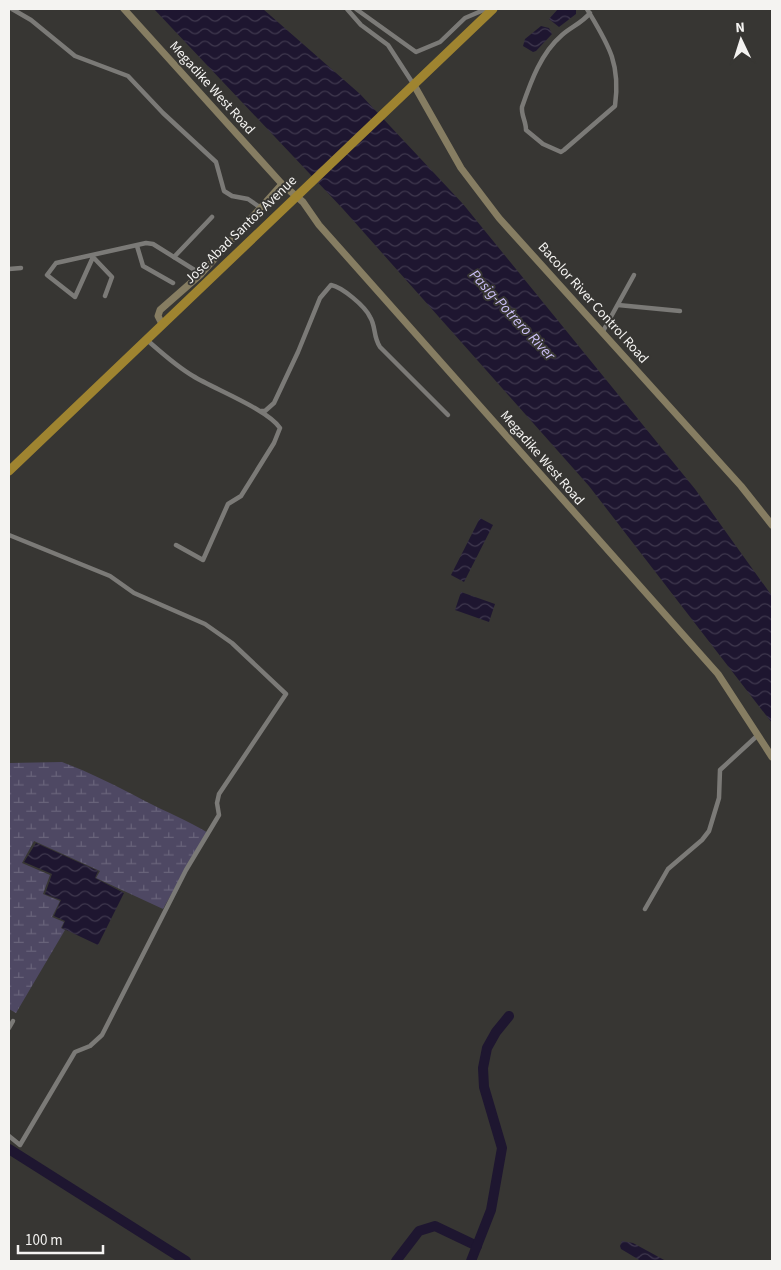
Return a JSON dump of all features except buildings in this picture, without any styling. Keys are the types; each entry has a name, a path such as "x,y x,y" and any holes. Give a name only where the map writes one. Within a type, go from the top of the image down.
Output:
{"highway":[{"name":"Jose Abad Santos Avenue","path":"9,471 402,95 414,86 492,9"}],"street":[{"path":"12,9 31,20 75,56 128,76 163,113 216,162 224,191 232,196 248,199 261,208"},
{"name":"Megadike West Road","path":"124,9 282,184 303,202 315,221 718,674 772,757"},
{"path":"347,9 361,25 388,45 414,86"},
{"path":"356,9 416,52 440,42 465,18 486,9"},
{"path":"588,11 611,50 615,61 617,93 615,106 564,150 557,152 542,144 526,130 526,122 521,114 522,106 544,54 563,33 581,22 588,11"},
{"name":"Bacolor River Control Road","path":"414,86 477,191 602,333 741,486 772,525"},
{"path":"162,324 158,316 160,310 200,274 282,184"},
{"path":"174,257 212,217"},
{"path":"93,257 75,297 47,275 56,263 153,244 200,274"},
{"path":"137,246 143,266 173,283"},
{"path":"93,257 112,277 105,296"},
{"path":"9,269 21,268"},
{"path":"602,333 634,275"},
{"path":"259,412 265,411 274,403 298,352 320,298 331,285 340,287 371,317 375,340 380,347 448,415"},
{"path":"618,305 680,310"},
{"path":"146,339 192,376 276,422 280,428 274,443 241,496 228,504 203,560 176,545"},
{"path":"9,535 110,576 134,593 205,624 232,643 286,694 219,794 217,803 219,815 186,870 102,1035 90,1046 75,1052 20,1145 9,1136"},
{"path":"645,909 668,869 710,831 719,798 720,770 758,735"},
{"path":"9,1028 12,1021"}],"green space":[{"path":"62,762 104,780 210,834 185,870 163,909 96,878 100,871 34,841 22,863 50,875 43,894 60,901 52,917 64,922 61,928 65,930 16,1013 9,1009 9,763"}],"water":[{"name":"Pasig-Potrero River","path":"154,9 263,9 360,94 463,204 695,489 772,596 772,723 589,486 343,209"},
{"path":"558,9 576,9 576,14 559,27 549,19"},
{"path":"541,26 549,28 552,34 533,52 523,46 525,39"},
{"path":"480,518 493,525 464,582 451,575"},
{"path":"461,592 495,604 489,622 455,610"},
{"path":"36,843 98,871 95,878 124,893 98,945 62,928 65,921 54,916 61,900 45,894 52,874 24,862"},
{"path":"622,1241 633,1243 666,1261 641,1261 621,1249"}],"waterway":[{"path":"471,1261 491,1210 502,1148 484,1087 483,1068 487,1048 496,1032 509,1016"},
{"path":"9,1149 186,1261"},
{"path":"396,1261 419,1231 435,1226 477,1246"}]}
